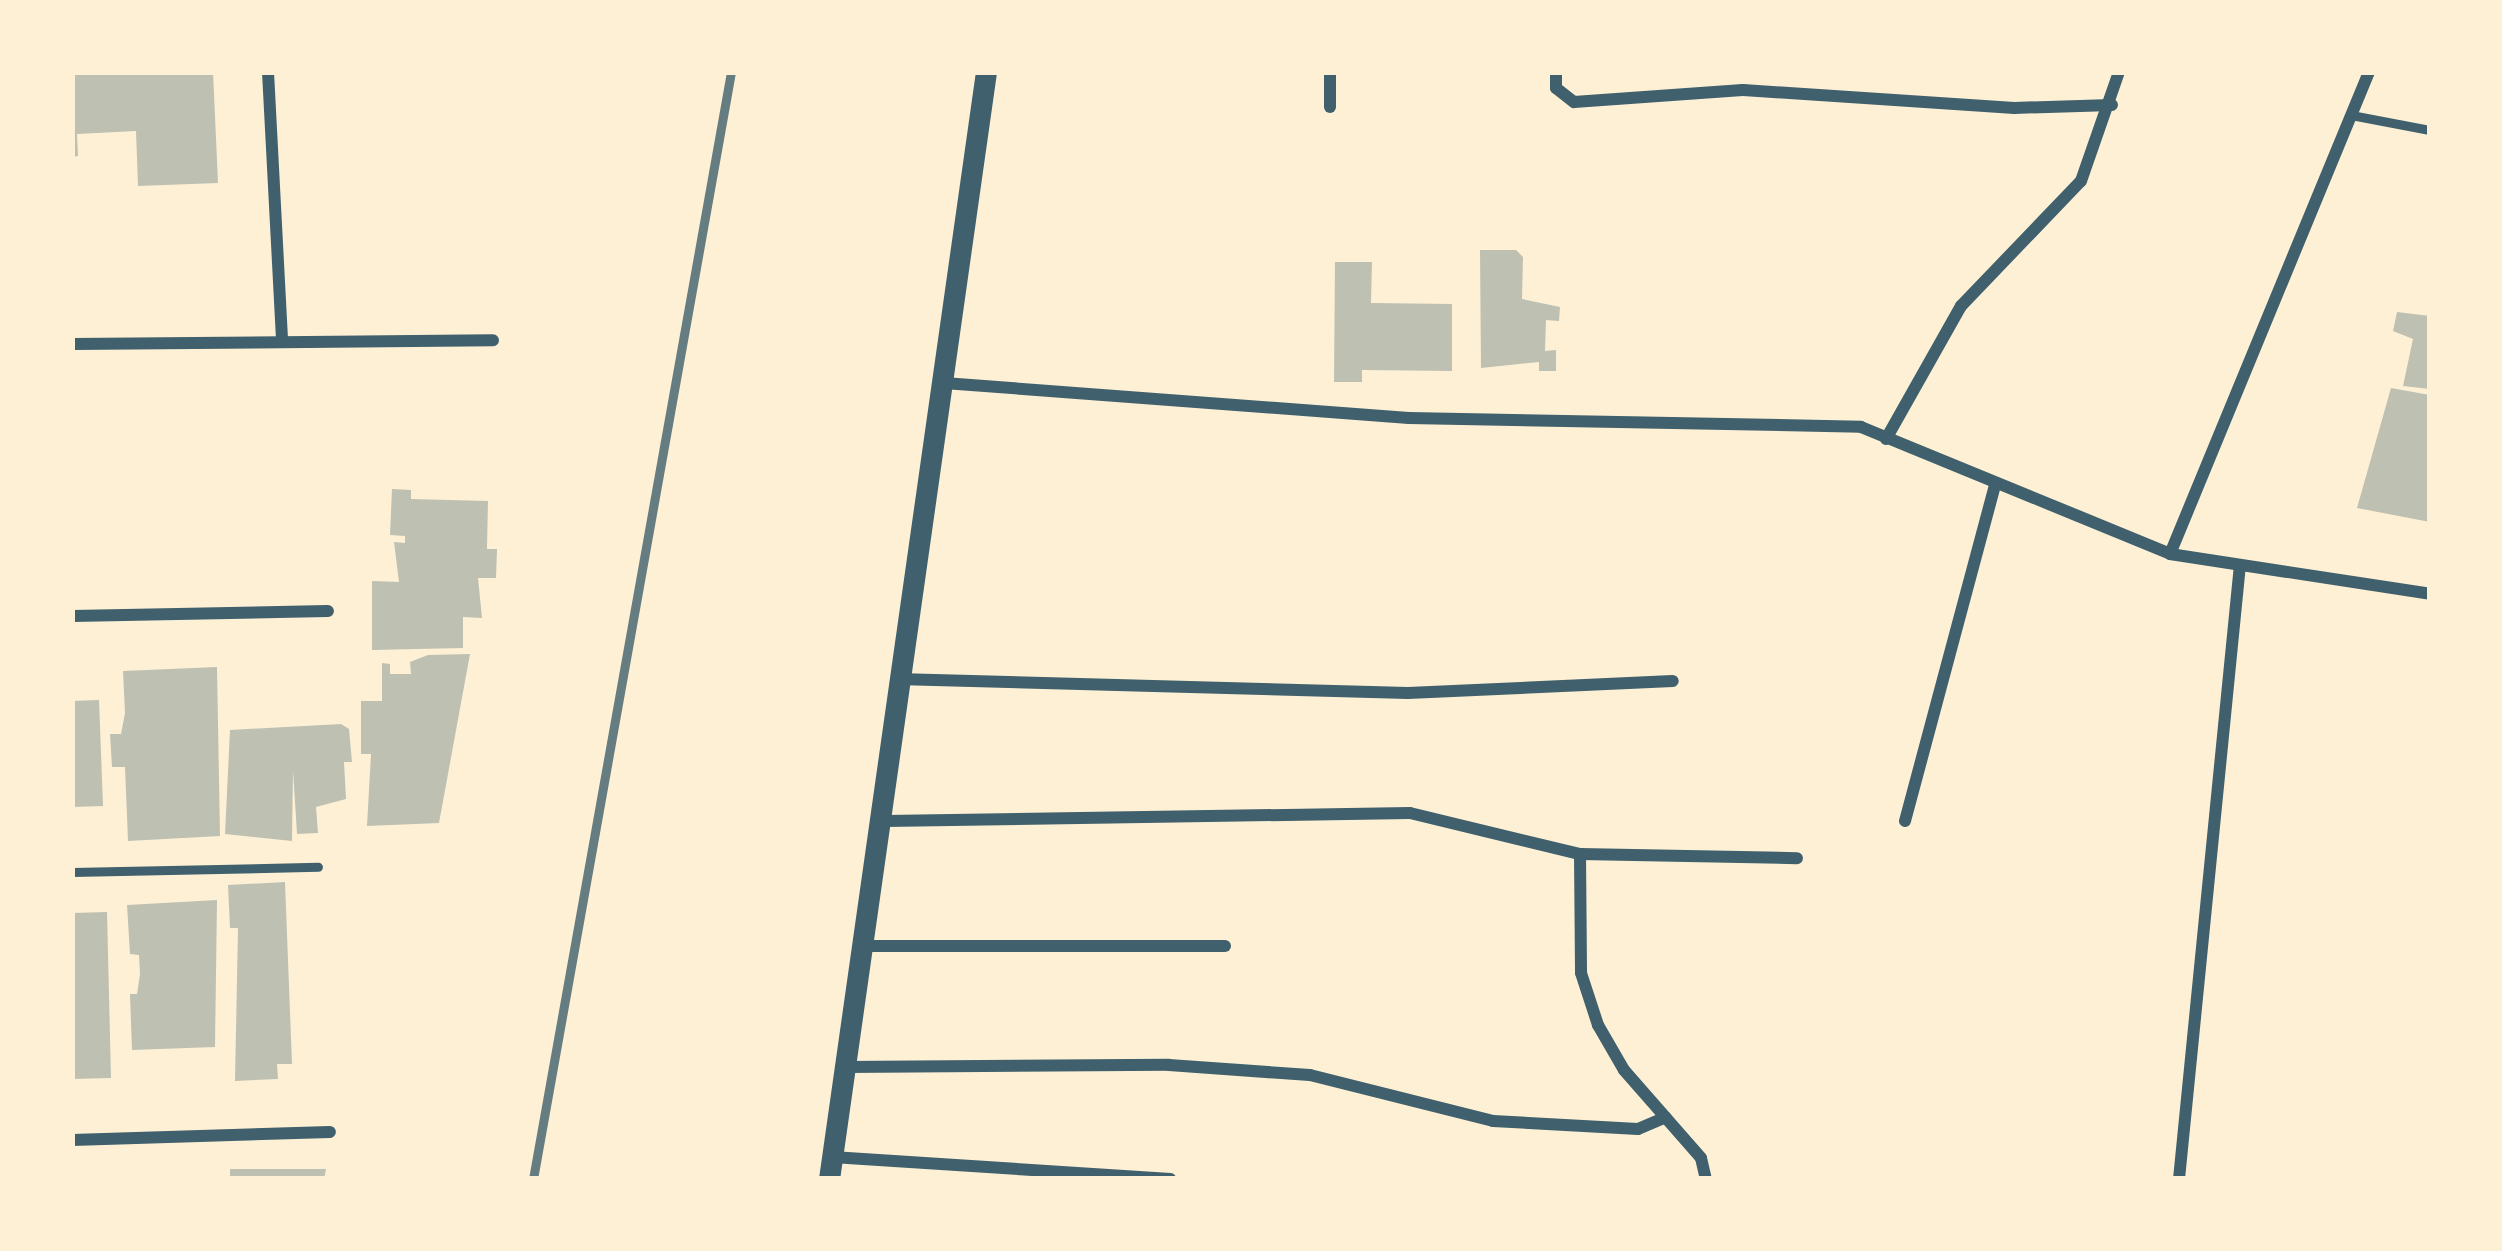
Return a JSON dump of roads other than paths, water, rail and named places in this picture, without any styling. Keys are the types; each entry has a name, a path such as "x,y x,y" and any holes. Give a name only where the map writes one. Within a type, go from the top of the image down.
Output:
{"street":[{"path":"268,72 282,342"},
{"path":"986,72 944,383 896,679 885,821 831,1168 1170,1179"},
{"path":"1330,72 1330,107"},
{"path":"1556,72 1556,88 1574,102 1742,90 2014,108 2112,105"},
{"path":"1886,439 1960,306 2081,182 2112,105 2119,72"},
{"path":"2170,554 2369,72"},
{"path":"72,344 494,340"},
{"path":"944,383 1408,418 1825,424 1886,439 2170,554 2430,594"},
{"path":"1905,820 1995,484"},
{"path":"2179,1179 2240,565"},
{"path":"72,616 328,611"},
{"path":"896,679 1408,693 1673,681"},
{"path":"885,821 1410,813 1580,854 1797,859"},
{"path":"1580,854 1581,973 1624,1070 1701,1158 1706,1179"},
{"path":"865,946 1225,946"},
{"path":"845,1067 1169,1065 1310,1075 1492,1121 1638,1129 1671,1122"},
{"path":"72,1140 330,1132"}],"lane":[{"path":"2351,115 2430,130"},
{"path":"72,872 318,867"}],"railway":[{"path":"533,1179 731,72"}]}
